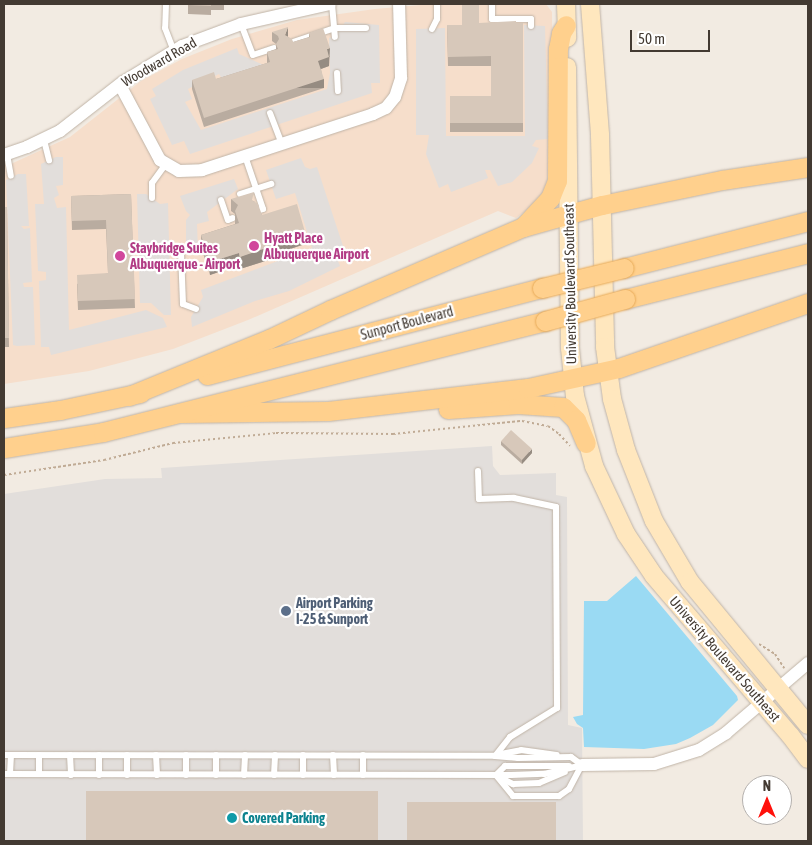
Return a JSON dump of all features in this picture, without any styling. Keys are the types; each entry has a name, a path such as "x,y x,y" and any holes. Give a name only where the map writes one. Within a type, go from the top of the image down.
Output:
{"main road":[{"name":"University Boulevard Southeast","path":"566,4 569,324 579,445 613,512 639,555 763,702 808,760"},
{"name":"University Boulevard Southeast","path":"590,4 600,135 603,320 612,399 626,450 644,500 662,537 704,602 808,726"},
{"path":"524,227 550,198 557,181 558,49 561,33 566,25"},
{"path":"129,396 269,339 347,302 524,227 602,205 722,180 808,167"},
{"name":"Sunport Boulevard","path":"4,418 60,410 129,396 808,220"},
{"path":"4,448 103,432 808,253"},
{"path":"180,413 328,412 528,388 608,371 808,303"},
{"path":"328,412 363,416 518,404 563,407 576,420 579,445"}],"street":[{"name":"Woodward Road","path":"6,154 44,140 74,121 120,84 174,51 211,34 241,24 331,4"},
{"path":"120,84 155,154 165,165 179,171 195,172 373,114 391,103 398,91 401,78 399,4"},
{"path":"582,765 638,765 684,756 726,734 808,663"}],"lane":[{"path":"166,4 165,28 174,51"},
{"path":"331,4 335,37"},
{"path":"432,29 437,19 437,4"},
{"path":"492,4 492,19 531,19 531,26"},
{"path":"241,24 253,55 274,48"},
{"path":"290,42 335,28 366,28"},
{"path":"337,73 338,91"},
{"path":"270,113 282,144"},
{"path":"44,140 49,160"},
{"path":"6,154 11,176"},
{"path":"245,156 263,208 257,211"},
{"path":"152,198 152,183 165,165"},
{"path":"240,194 271,184"},
{"path":"221,200 228,220 233,218"},
{"path":"181,252 183,304 196,309"},
{"path":"478,471 479,499 514,498 556,507 557,708 510,737 495,756"},
{"path":"7,755 495,756 571,758 582,765 539,783 513,784 496,775 7,774 7,755"},
{"path":"39,755 39,774"},
{"path":"70,755 71,774"},
{"path":"99,755 99,774"},
{"path":"127,755 127,774"},
{"path":"156,755 157,775"},
{"path":"186,755 186,775"},
{"path":"216,755 216,775"},
{"path":"244,775 245,755"},
{"path":"274,775 275,755"},
{"path":"303,755 303,775"},
{"path":"333,755 334,775"},
{"path":"363,755 363,775"},
{"path":"496,775 506,766 582,765"},
{"path":"496,775 513,796 559,796 569,789 582,765"}],"path":[{"path":"4,475 104,460 182,442 292,432 393,434 522,421 548,426 579,445"},
{"path":"757,643 774,654 779,663"}],"shaded area":[{"path":"546,4 552,12 553,162 542,198 516,218 498,211 248,320 173,349 89,371 4,384 4,165 13,163 70,137 141,81 182,59 232,39 297,20 375,9 420,5"},
{"path":"345,22 379,25 380,83 371,83 372,93 190,154 184,141 172,145 150,99 156,96 152,89 183,70 237,48 239,54 266,66 223,80 219,74 188,89 192,99 185,102 201,130 327,89 330,73 329,38 335,37"},
{"path":"524,25 545,26 548,139 536,140 532,146 539,148 532,163 512,182 498,186 490,170 485,170 488,178 451,192 448,184 439,188 426,154 429,135 416,135 416,29 445,28 446,136 525,136"},
{"path":"56,157 63,157 63,185 56,186 59,195 54,198 57,208 66,207 69,330 146,310 163,318 167,327 51,355 49,347 41,347 39,281 46,280 46,272 38,271 35,204 44,204 41,164"},
{"path":"301,158 305,167 310,169 317,167 345,252 336,256 340,266 289,291 255,301 192,327 191,317 203,297 201,290 312,248 295,193 276,199 266,170"},
{"path":"18,174 26,174 29,226 21,226 24,229 30,228 32,282 23,283 24,287 33,287 35,345 17,346 13,345 6,180"},
{"path":"234,179 238,189 207,212 209,221 197,224 198,251 186,251 186,220 190,215 186,211 180,196"},
{"path":"137,194 146,194 160,204 168,203 171,315 164,315 151,303 140,303"},
{"name":"Airport Parking I-25 & Sunport","path":"492,446 493,466 500,475 556,473 556,495 567,497 568,725 582,728 583,841 4,841 4,494 105,479 162,478 161,468"}],"water":[{"path":"636,576 737,696 738,700 713,725 676,744 644,749 584,747 583,728 577,724 573,717 583,715 584,601 607,601"}],"building":[{"path":"211,4 211,6 188,5"},
{"path":"462,4 479,4 479,23 516,21 516,23 523,23 523,123 450,123 450,96 491,96 491,56 448,57 447,25 462,25"},
{"path":"288,27 285,35 292,39 293,42 310,37 309,33 323,28 330,48 327,49 329,57 318,61 324,79 204,118 192,80 214,72 216,79 270,62 267,52 278,49 276,44 279,39 272,32"},
{"path":"254,192 252,200 258,204 262,215 297,204 305,232 277,241 278,244 240,257 239,253 210,262 201,235 239,223 235,211 238,205 231,199"},
{"name":"Staybridge Suites Albuquerque - Airport","path":"131,194 135,299 78,301 77,275 108,273 106,220 72,221 71,196"},
{"path":"4,207 7,207 9,338 4,338"},
{"path":"511,430 532,449 522,460 501,441"},
{"name":"Covered Parking","path":"86,791 378,791 378,841 86,841"},
{"path":"407,802 556,802 556,841 407,841"}],"place":[{"name":"Hyatt Place Albuquerque Airport","path":"254,246"},
{"name":"Staybridge Suites Albuquerque - Airport","path":"120,256"},
{"name":"Airport Parking I-25 & Sunport","path":"286,611"},
{"name":"Covered Parking","path":"232,818"}]}
